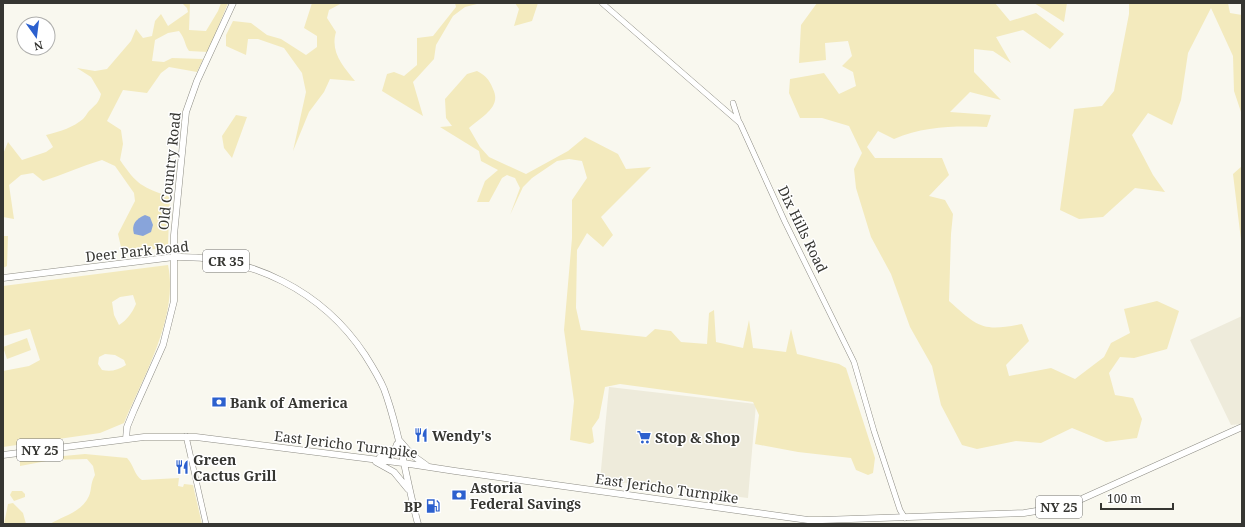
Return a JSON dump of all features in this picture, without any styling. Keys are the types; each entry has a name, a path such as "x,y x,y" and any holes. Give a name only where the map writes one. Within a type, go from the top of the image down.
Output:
{"main road":[{"name":"Old Country Road","path":"126,438 127,427 163,345 168,328 175,290 174,257 177,192 186,112 198,81 233,3"},
{"name":"Deer Park Road","path":"3,278 174,257 216,259 250,267 276,277 305,293 318,303 342,325 357,343 377,373 384,389 398,438 403,463"},
{"name":"East Jericho Turnpike","path":"3,455 126,438 186,436 403,463 808,520 906,521 1024,513 1055,508 1099,492 1242,427"},
{"path":"369,459 393,454 397,446 398,438"},
{"path":"398,438 412,455 429,467"},
{"path":"369,459 384,465 398,475 405,484 412,500"},
{"name":"CR 35","path":"403,463 418,524"}],"street":[{"name":"Dix Hills Road","path":"602,3 740,123 785,222 854,362 874,431 900,510 906,521"},
{"path":"733,103 740,123"},
{"path":"186,436 206,524"}],"shaded area":[{"path":"182,3 190,3 189,30 206,31 221,3 228,3 208,52 189,51 179,31 168,33 155,40 152,61 164,62 172,58 203,59 197,72 169,67 161,73 147,93 123,90 107,121 121,130 123,144 120,160 131,175 141,184 153,191 170,197 168,244 164,248 126,252 121,247 118,234 135,201 134,193 115,166 102,160 43,181 33,173 21,175 9,185 14,219 3,217 3,154 8,142 22,160 46,152 53,147 46,135 66,129 79,122 96,104 101,94 91,77 77,68 95,71 107,69 131,41 136,29 143,38 152,36 155,21 161,14 168,26 188,12 187,8"},
{"path":"312,3 342,3 329,10 327,18 336,32 336,52 346,70 355,81 330,79 324,92 309,112 293,151 306,92 302,73 284,48 258,39 248,39 246,55 226,46 226,35 233,21 251,23 267,35 281,39 306,55 317,47 317,36 304,28"},
{"path":"455,3 481,3 465,7 453,16 436,45 434,59 413,82 423,116 382,91 387,74 394,72 404,76 417,65 417,38 433,36 456,7"},
{"path":"515,3 538,3 532,21 514,26 519,9"},
{"path":"817,3 995,3 1010,21 1036,13 1064,34 1050,49 1023,30 996,37 1011,63 993,51 974,49 974,72 1001,100 970,92 950,112 991,115 987,127 951,127 928,129 894,139 878,131 867,147 875,158 942,158 949,175 929,196 945,200 953,214 949,301 967,317 981,325 998,327 1022,324 1029,341 1006,365 1009,376 1051,368 1075,379 1104,357 1111,343 1130,333 1124,309 1157,301 1179,311 1167,349 1134,358 1120,357 1109,373 1115,395 1133,398 1142,419 1137,438 1106,442 1072,428 1041,443 1016,441 977,449 962,445 941,405 932,366 910,327 891,274 871,237 856,188 854,169 862,153 849,126 822,118 800,118 789,93 790,79 824,73 839,94 856,86 853,72 842,66 852,56 848,41 825,43 826,60 799,63 801,25"},
{"path":"1034,3 1067,3 1064,22"},
{"path":"1129,3 1228,3 1230,13 1242,15 1242,115 1234,91 1233,56 1211,8 1188,53 1181,100 1172,125 1148,113 1132,135 1153,175 1165,192 1135,188 1103,217 1079,219 1060,210 1074,109 1102,106 1114,91 1129,14"},
{"path":"477,71 489,80 495,95 495,101 489,111 469,128 480,147 489,157 526,174 568,151 585,137 618,154 626,169 651,167 601,217 613,235 603,247 587,233 577,250 576,308 581,330 646,337 655,329 671,331 681,342 707,344 709,313 714,310 716,342 743,348 749,320 753,348 786,352 791,329 797,354 839,364 846,368 875,458 873,473 868,475 856,470 851,458 798,452 755,444 759,415 753,402 620,384 605,387 599,418 592,428 594,442 590,444 570,440 574,401 564,330 572,238 572,200 587,178 582,161 569,159 557,161 532,178 523,187 510,215 520,188 515,178 507,175 502,178 489,202 477,202 485,181 498,170 481,161 479,151 440,127 452,126 446,118 445,99 467,74"},
{"path":"236,115 247,117 232,158 224,148 222,136"},
{"path":"1242,166 1242,240 1241,240 1233,174"},
{"path":"3,236 8,236 7,266 3,268"},
{"path":"168,265 170,285 164,325 149,366 124,423 100,433 3,447 3,371 29,366 40,360 30,329 3,336 3,286","holes":["133,295 136,304 129,316 119,325 114,315 112,302 120,297","105,354 115,355 124,360 126,365 114,370 102,370 98,364 99,357"]},
{"path":"1242,316 1242,424 1231,425 1190,340"},
{"path":"27,338 31,350 7,359 3,347"},
{"path":"609,387 756,404 748,498 600,480"},
{"path":"85,454 127,458 139,478 142,480 179,478 178,486 183,487 184,484 193,485 202,524 50,524 77,510 86,501 95,475 93,466 87,459 52,460 20,466 20,460"},
{"path":"12,491 22,491 25,494 25,497 14,501 10,495"},
{"path":"13,503 23,513 26,524 4,524 8,504"}],"water":[{"path":"145,215 150,217 153,225 151,232 143,236 134,234 133,227 135,222"}],"place":[{"name":"Bank of America","path":"219,402"},
{"name":"Wendy's","path":"421,435"},
{"name":"Stop & Shop","path":"644,437"},
{"name":"Green Cactus Grill","path":"182,467"},
{"name":"Astoria Federal Savings","path":"459,495"},
{"name":"BP","path":"433,506"}]}
